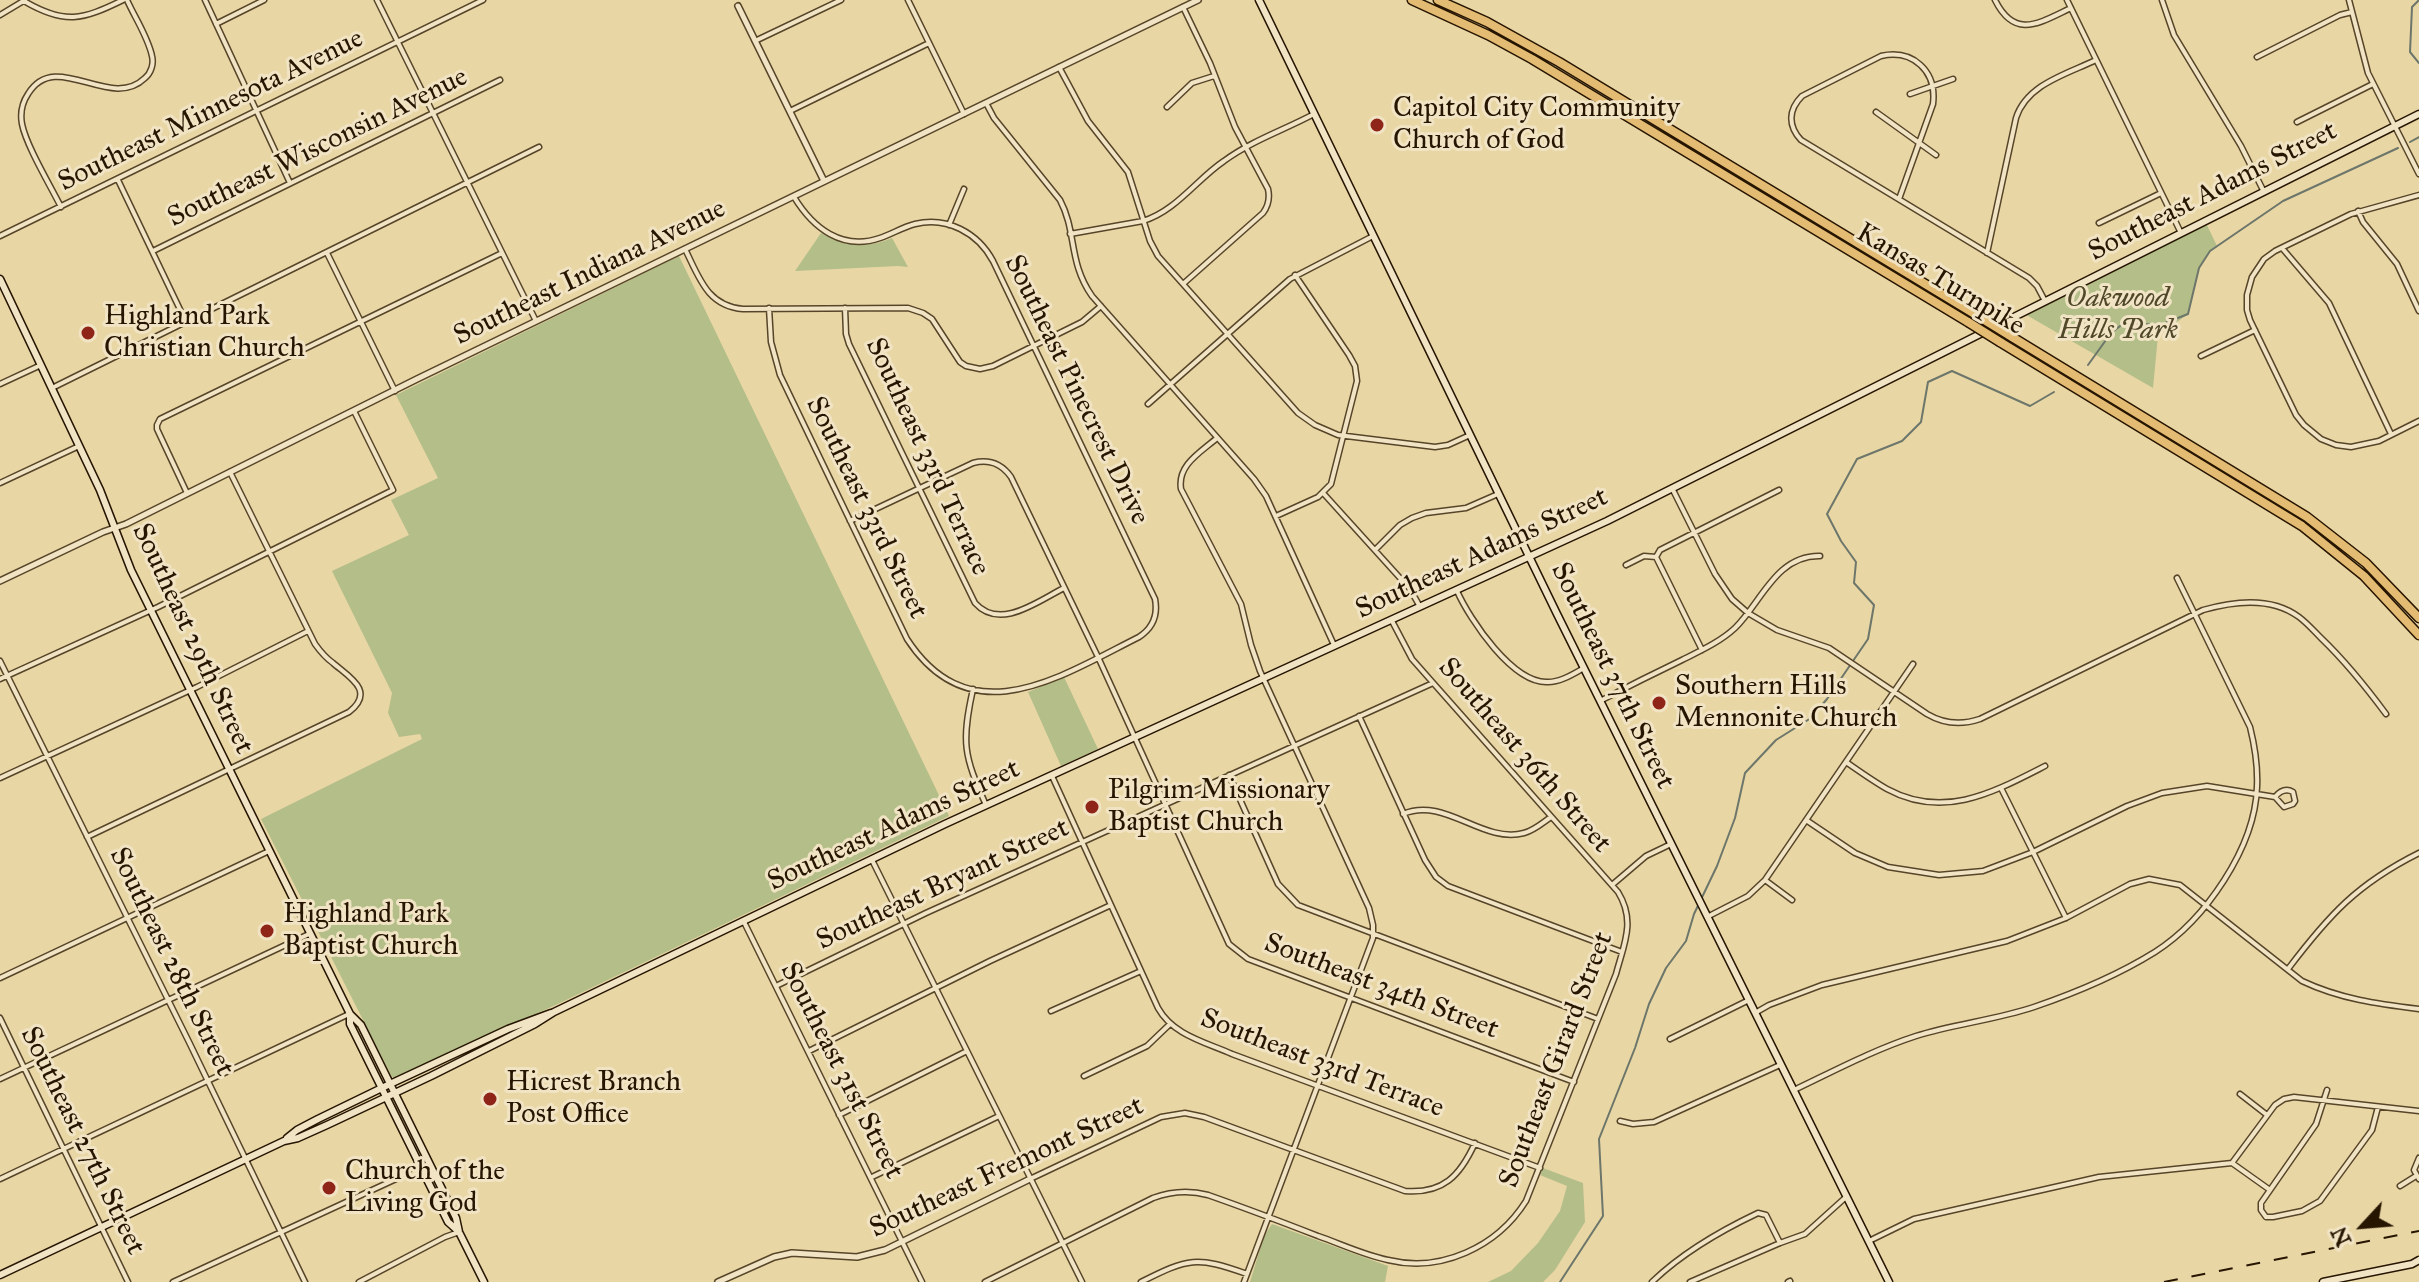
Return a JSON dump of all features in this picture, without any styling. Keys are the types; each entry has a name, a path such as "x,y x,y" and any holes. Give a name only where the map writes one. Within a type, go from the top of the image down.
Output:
{"highway":[{"name":"Kansas Turnpike","path":"1412,0 1532,59 2302,526 2364,576 2419,635"},
{"name":"Kansas Turnpike","path":"1438,0 1487,22 1559,62 2307,517 2366,563 2419,618"}],"main road":[{"name":"Southeast 37th Street","path":"1259,0 1498,494 1889,1282"},
{"name":"Southeast Adams Street","path":"0,1275 284,1141 298,1138 395,1093 554,1012 986,805 1529,557 2419,114"},
{"name":"Southeast 29th Street","path":"1,283 111,515 131,570 350,1014 361,1025 395,1093 484,1282"},
{"name":"Southeast Adams Street","path":"284,1141 297,1130 390,1084 542,1014 554,1012"},
{"name":"Southeast 29th Street","path":"350,1014 350,1024 381,1089 448,1222 459,1232"},
{"path":"2323,1282 2417,1263"}],"street":[{"path":"0,15 24,1 51,15 69,18 95,14 125,0 152,56 152,67 146,78 131,87 112,90 71,77 52,77 33,87 23,105 21,119 61,207"},
{"path":"205,0 290,183"},
{"path":"216,24 264,0"},
{"path":"377,0 536,321"},
{"name":"Southeast Minnesota Avenue","path":"0,236 483,0"},
{"path":"755,41 841,0"},
{"path":"908,0 964,114"},
{"name":"Southeast Indiana Avenue","path":"0,581 187,493 1198,0"},
{"path":"1995,0 2007,19 2026,26 2038,24 2071,8"},
{"path":"2067,0 2181,233"},
{"path":"2162,0 2174,35 2241,146 2264,192"},
{"path":"2349,0 2373,84 2419,174"},
{"path":"738,6 824,182"},
{"path":"1182,284 1263,213 1268,205 1268,189 1227,109 1215,75 1183,7"},
{"path":"2257,57 2340,15 2352,12"},
{"path":"790,111 929,43"},
{"path":"1899,199 1933,104 1934,87 1930,76 1919,63 1904,55 1890,54 1805,94 1792,110 1793,130 1801,140 2033,282 2045,301"},
{"path":"1987,253 2021,106 2037,89 2096,60"},
{"path":"1059,67 1088,121 1128,172 1153,248 1298,413 1321,428 1344,436 1435,447 1470,435"},
{"path":"1167,107 1192,83 1215,75"},
{"path":"1910,94 1953,79"},
{"name":"Southeast Wisconsin Avenue","path":"153,251 500,80"},
{"path":"2297,122 2373,84"},
{"path":"986,103 994,118 1060,200 1066,214 1078,272 1086,288 1259,486 1276,516 1335,647"},
{"path":"1876,112 1936,155"},
{"path":"1070,234 1143,221 1164,211 1218,165 1246,147 1314,114"},
{"path":"52,388 539,147"},
{"path":"118,179 186,322"},
{"path":"794,197 818,228 845,240 870,240 918,223 949,225 964,189"},
{"path":"2099,223 2161,193"},
{"path":"2419,195 2358,211 2272,253 2258,266 2249,286 2247,301 2250,320 2296,415 2323,440 2341,446 2361,446 2419,421"},
{"path":"2358,211 2363,222 2397,264 2419,311"},
{"name":"Southeast Pinecrest Drive","path":"949,225 970,235 987,252 1155,599 1154,620 1148,631 1098,657"},
{"path":"1148,404 1295,275 1373,236"},
{"path":"2282,248 2329,303 2392,435"},
{"path":"685,249 704,289 716,300 736,308 904,308 923,313 937,325 956,359 973,368 993,366 1082,322 1101,306"},
{"path":"327,253 395,391"},
{"path":"187,493 159,434 157,425 160,419 502,253"},
{"path":"1276,516 1323,493 1332,480 1356,387 1355,366 1295,275"},
{"name":"Southeast 33rd Street","path":"769,308 771,342 780,375 901,627 914,649 939,674 973,689"},
{"name":"Southeast 33rd Terrace","path":"845,308 849,344 973,600 980,608 999,616 1010,614 1064,588"},
{"path":"2201,356 2255,330"},
{"path":"0,384 41,365"},
{"path":"0,679 393,490 354,411"},
{"path":"1217,438 1185,467 1181,486 1241,604 1253,653 1369,908 1373,935 1244,1282"},
{"path":"0,483 79,446"},
{"name":"Southeast 34th Street","path":"919,488 973,463 986,461 998,464 1011,477 1098,657 1229,944 1248,959 1574,1082"},
{"path":"87,837 349,712 359,699 356,682 322,653 308,631 230,472"},
{"path":"850,521 919,488"},
{"path":"1672,488 1715,574 1732,599 1748,613 1777,630 1829,648 1934,718 1954,723 1974,721 2195,614 2229,602 2250,601 2278,606 2297,615 2348,664 2386,714"},
{"path":"1656,557 1660,550 1779,490"},
{"path":"1323,493 1410,589 1420,608"},
{"path":"1375,550 1400,525 1412,518 1466,508 1498,494"},
{"path":"1626,565 1644,556 1656,557"},
{"path":"1600,701 1702,650 1734,630 1772,579 1787,566 1807,556 1820,556"},
{"path":"1656,557 1702,650"},
{"path":"1794,1090 1878,1050 1918,1035 2030,1008 2082,989 2155,952 2207,904 2236,860 2249,828 2257,793 2256,751 2250,727 2177,578"},
{"path":"1457,591 1473,621 1513,667 1526,677 1551,682 1584,668"},
{"name":"Southeast 36th Street","path":"1392,621 1408,653 1612,885 1621,896 1628,915"},
{"path":"0,778 190,690 308,631"},
{"path":"986,805 973,776 965,743 965,726 973,689 996,692 1022,690 1098,657"},
{"name":"Southeast 28th Street","path":"0,661 305,1282"},
{"path":"1706,915 1748,896 1765,880 1913,664"},
{"name":"Southeast Bryant Street","path":"776,986 904,924 1433,683"},
{"path":"1359,716 1403,814 1436,877 1448,886 1622,952"},
{"path":"1846,762 1889,790 1917,800 1954,803 1990,794 2045,766"},
{"path":"1229,775 1274,876 1286,895 1306,909 1598,1019"},
{"name":"Southeast 33rd Terrace","path":"1052,776 1158,1008 1170,1024 1182,1033 1232,1054 1540,1168"},
{"path":"1806,820 1855,853 1888,867 1939,875 1983,871 2033,852 2127,806 2162,793 2207,786 2275,797 2284,807 2295,801 2290,790 2275,797"},
{"path":"2001,788 2066,918"},
{"path":"1403,814 1417,809 1431,810 1509,835 1534,829 1551,817"},
{"path":"1612,885 1646,856 1671,844"},
{"path":"0,978 270,851"},
{"path":"2288,969 2317,931 2354,893 2419,853"},
{"path":"872,860 1082,1282"},
{"path":"1755,1013 1822,985 2007,941 2066,918 2130,884 2149,879 2180,885 2302,981 2325,992 2363,1003 2419,1009"},
{"path":"1765,880 1792,900"},
{"path":"809,1051 1111,905"},
{"name":"Southeast Girard Street","path":"985,1282 1159,1196 1179,1191 1208,1195 1387,1260 1432,1263 1470,1251 1502,1231 1526,1201 1622,952 1628,935 1628,915"},
{"name":"Southeast 31st Street","path":"743,921 922,1282"},
{"path":"0,1079 311,934"},
{"path":"1051,1011 1141,971"},
{"path":"1670,1039 1749,1000"},
{"path":"0,1179 350,1014"},
{"name":"Southeast 27th Street","path":"0,1018 128,1282"},
{"path":"1084,1076 1147,1046 1170,1024"},
{"path":"839,1115 967,1051"},
{"path":"1620,1121 1633,1124 1654,1122 1781,1064"},
{"path":"2327,1090 2316,1124 2260,1206 2262,1213 2270,1218 2302,1211 2320,1201 2372,1130 2378,1107"},
{"path":"2240,1094 2267,1115"},
{"path":"2232,1163 2267,1115 2279,1102 2288,1098 2419,1111"},
{"name":"Southeast Fremont Street","path":"718,1282 774,1257 801,1253 857,1257 876,1253 1153,1120 1175,1114 1204,1117 1394,1189 1421,1192 1445,1183 1457,1174 1466,1164 1475,1143"},
{"path":"872,1177 999,1116"},
{"path":"2400,1186 2418,1178 2414,1167 2419,1158"},
{"path":"173,1282 396,1179 427,1159"},
{"path":"1869,1241 1914,1219 2099,1177 2232,1163 2270,1190"},
{"path":"1690,1282 1805,1234 1846,1197"},
{"path":"1652,1282 1715,1236 1758,1213 1763,1213 1780,1243"},
{"path":"359,1282 459,1232"},
{"path":"1141,1282 1172,1266 1198,1261 1247,1274"}],"green space":[{"name":"Oakwood Hills Park","path":"2205,221 2217,246 2199,268 2188,314 2158,336 2153,388 2023,313"},
{"path":"821,233 856,244 874,244 892,238 908,267 795,271"},
{"path":"679,256 949,816 562,1002 397,1078 392,1077 261,819 422,739 420,734 399,737 388,713 392,693 332,571 409,535 391,500 438,478 396,395"},
{"path":"1064,677 1098,749 1061,766 1028,692"},
{"path":"1543,1168 1583,1183 1585,1222 1555,1270 1543,1282 1488,1282 1511,1271 1538,1243 1560,1211 1567,1186 1540,1175"},
{"path":"1272,1224 1388,1266 1385,1282 1250,1282 1264,1236"}],"waterway":[{"path":"2419,0 2412,7 2410,52 2419,63"},
{"path":"2410,142 2419,137"},
{"path":"2088,365 2111,333 2124,323 2160,325 2188,314 2199,268 2210,251 2283,201 2398,148"},
{"path":"1560,1282 1603,1216 1599,1139 1649,1004 1666,968 1686,941 1694,914 1717,866 1735,818 1745,773 1776,740 1811,718 1868,639 1874,605 1854,583 1856,562 1827,514 1857,459 1902,441 1921,422 1928,382 1952,371 2030,406 2054,392"}],"railway":[{"path":"2164,1282 2419,1231"}],"place":[{"name":"Capitol City Community Church of God","path":"1377,125"},
{"name":"Highland Park Christian Church","path":"88,333"},
{"name":"Southern Hills Mennonite Church","path":"1659,703"},
{"name":"Pilgrim Missionary Baptist Church","path":"1092,807"},
{"name":"Highland Park Baptist Church","path":"267,931"},
{"name":"Hicrest Branch Post Office","path":"490,1099"},
{"name":"Church of the Living God","path":"329,1188"}]}
